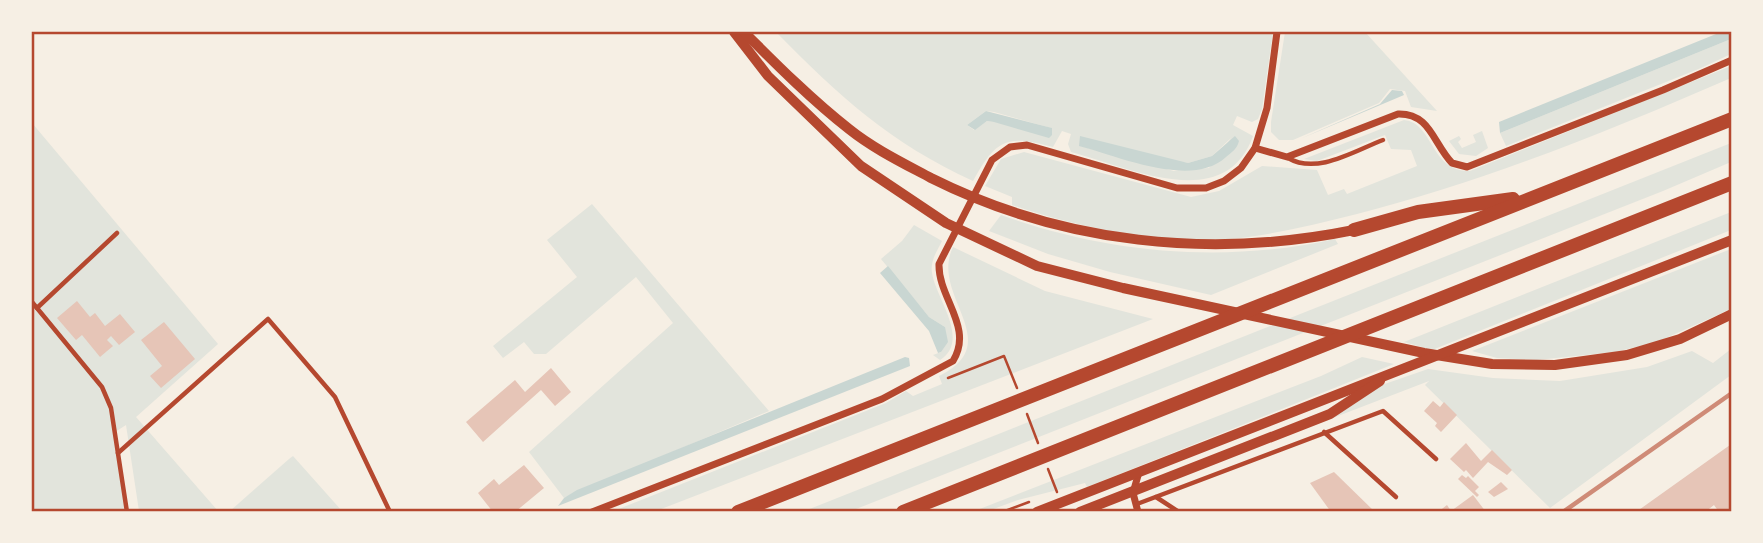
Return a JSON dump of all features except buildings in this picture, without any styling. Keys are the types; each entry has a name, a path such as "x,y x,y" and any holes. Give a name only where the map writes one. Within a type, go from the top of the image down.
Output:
{"highway":[{"path":"738,512 1731,119"},
{"path":"903,512 1731,183"},
{"path":"1354,230 1418,212 1539,195"}],"main road":[{"path":"734,32 768,76 828,136 905,198 985,242 1037,266 1424,353 1492,364 1555,365 1627,355 1680,339 1731,314"},
{"path":"744,32 849,129 891,158 1005,211 1073,229 1184,244 1264,244 1354,230"},
{"path":"1037,512 1364,381 1397,371 1731,240"},
{"path":"1080,512 1136,503 1330,414 1397,371"}],"street":[{"path":"592,512 882,398 953,360 960,349 961,338 940,280 939,264 986,171 999,151 1027,145 1177,188 1206,188 1224,181 1241,168 1255,148 1267,107 1277,32"},
{"path":"1255,148 1287,157 1398,114 1411,114 1423,120 1452,163 1475,165 1731,60"},
{"path":"1136,503 1139,472"}],"lane":[{"path":"1287,157 1298,164 1317,166 1383,140"},
{"path":"37,308 117,233"},
{"path":"32,302 102,387 111,408 127,512"},
{"path":"118,453 268,319 335,397 390,512"},
{"path":"1136,503 1382,411 1436,459"},
{"path":"1323,432 1396,497"},
{"path":"1155,497 1179,512"}],"path":[{"path":"940,381 1004,356 1019,395"},
{"path":"1024,408 1040,447"},
{"path":"1045,460 1060,499"},
{"path":"1002,512 1022,503"}],"shaded area":[{"path":"776,32 1273,32 1262,109 1258,119 1252,122 1237,116 1233,125 1253,136 1239,160 1221,174 1198,180 1146,174 1071,152 1068,144 1071,134 1062,131 1053,147 1024,141 1004,143 989,156 973,181 916,151 891,134 844,97","holes":["986,111 994,112 1051,128 987,121 974,130 967,125","1231,138 1209,168 1174,171 1080,146 1188,163 1212,156"]},
{"path":"1285,32 1365,32 1437,111 1411,107 1405,91 1390,89 1379,103 1293,140 1279,140 1271,132 1271,122"},
{"path":"1721,32 1731,32 1731,39 1500,133 1499,122"},
{"path":"1731,39 1731,54 1701,68 1506,146 1500,133"},
{"path":"1731,66 1731,78 1593,136 1500,170 1405,201 1301,228 1262,235 1205,240 1107,230 1012,205 1012,197 985,186 1001,159 1024,152 1191,197 1219,191 1262,166 1317,170 1328,195 1344,189 1347,194 1417,166 1411,150 1391,149 1385,135 1317,161 1304,159 1404,120 1421,129 1447,164 1470,171"},
{"path":"1392,90 1402,91 1404,95 1300,139 1380,104"},
{"path":"986,111 1052,128 1052,135 1049,138 987,121 975,130 967,125"},
{"path":"32,123 218,344 136,417 218,511 139,511 126,425 115,432 127,511 32,511"},
{"path":"1482,131 1488,148 1476,156 1459,154 1449,141 1459,136 1461,139 1458,142 1462,148 1476,142 1473,135"},
{"path":"1080,136 1188,163 1212,156 1235,136 1239,141 1232,152 1212,166 1175,170 1134,162 1079,146"},
{"path":"1731,143 1731,162 1663,191 851,511 802,512"},
{"path":"592,204 769,411 564,498 529,452 673,323 636,277 546,354 534,354 524,342 503,358 493,346 577,277 547,240"},
{"path":"1731,212 1731,230 1432,350 1404,342"},
{"path":"1001,215 1082,238 1166,251 1251,251 1335,239 1338,244 1211,295 1110,272 1048,254 989,231"},
{"path":"914,225 942,241 933,260 932,273 949,319 952,342 949,352 940,360 933,355 941,352 945,327 929,317 881,259 902,241"},
{"path":"953,247 1045,291 1153,319 656,511 611,512 886,403 906,391 913,396 942,384 939,376 958,363 967,348 963,317 950,283 948,265"},
{"path":"1731,249 1731,309 1657,342 1615,352 1537,360 1497,358 1472,351"},
{"path":"888,266 929,317 945,327 948,342 941,352 938,353 929,331 880,273"},
{"path":"1731,349 1731,375 1550,508 1425,385 1429,381 1312,426 1379,386 1428,369 1493,378 1560,381 1647,367 1692,351 1713,363"},
{"path":"905,357 909,358 910,366 558,506 564,498 577,490"},
{"path":"1362,357 1394,364 1087,487 1085,483 1018,500 988,511 972,512 1321,376"},
{"path":"293,456 342,511 230,511 289,459"}],"railway":[{"path":"1563,512 1732,393"}]}
